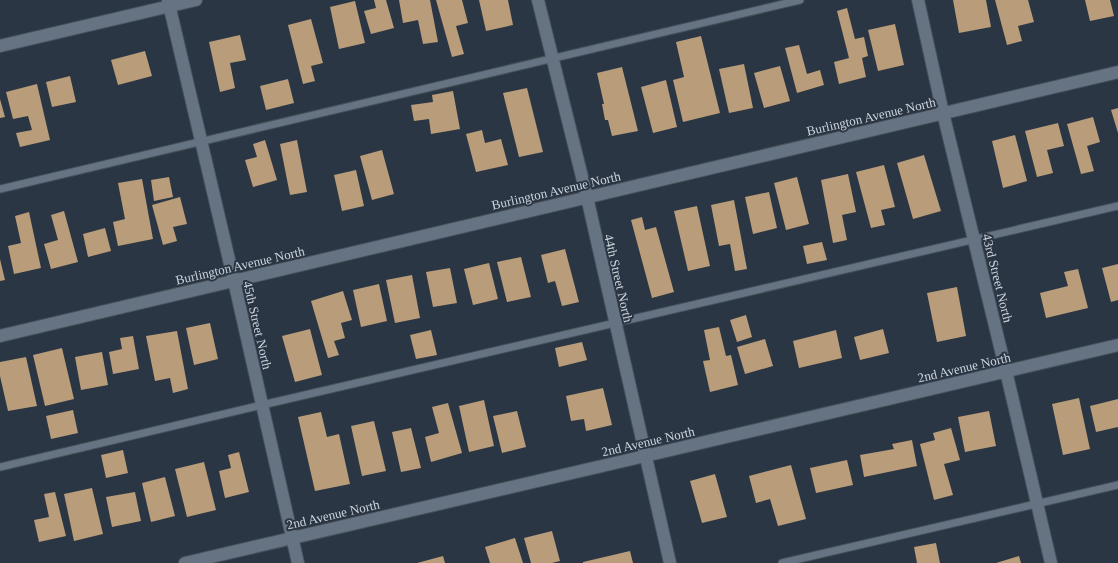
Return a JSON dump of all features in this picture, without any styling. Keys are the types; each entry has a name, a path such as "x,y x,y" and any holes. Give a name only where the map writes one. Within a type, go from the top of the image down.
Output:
{"street":[{"path":"0,46 169,3 196,0"},
{"name":"44th Street North","path":"538,0 587,197 670,563"},
{"name":"43rd Street North","path":"918,0 943,113 1051,563"},
{"name":"45th Street North","path":"169,3 298,563"},
{"name":"Burlington Avenue North","path":"0,336 1118,72"},
{"name":"2nd Avenue North","path":"185,563 1118,345"}],"lane":[{"path":"0,189 800,0"},
{"path":"0,467 1118,206"},
{"path":"782,563 1118,485"}],"building":[{"path":"374,0 386,0 394,28 371,34 364,11 376,8"},
{"path":"399,0 430,0 438,42 423,44 418,20 403,23"},
{"path":"436,0 462,0 468,23 456,26 464,54 452,57"},
{"path":"479,0 508,0 513,25 486,31"},
{"path":"953,0 986,0 991,27 959,33"},
{"path":"995,0 1028,0 1034,22 1018,26 1022,41 1007,45"},
{"path":"1085,0 1110,0 1114,16 1090,21"},
{"path":"355,1 365,43 339,49 330,7"},
{"path":"847,8 855,39 864,37 868,56 862,58 866,77 839,84 834,62 849,58 837,11"},
{"path":"311,19 323,63 311,66 315,81 303,84 288,25"},
{"path":"895,24 904,65 878,71 868,30"},
{"path":"240,35 246,60 230,63 235,88 220,92 209,42"},
{"path":"701,36 720,113 683,122 673,80 684,77 676,42"},
{"path":"799,45 807,74 820,70 824,85 797,93 785,48"},
{"path":"145,51 152,76 118,85 111,60"},
{"path":"744,64 753,108 729,113 719,69"},
{"path":"780,66 790,101 764,108 754,73"},
{"path":"622,67 638,131 612,136 608,120 605,120 602,104 604,104 597,73"},
{"path":"70,76 76,102 52,107 46,82"},
{"path":"288,79 294,103 266,110 260,86"},
{"path":"666,80 677,127 653,133 641,87"},
{"path":"37,84 50,140 20,147 16,133 32,130 28,116 13,119 6,92"},
{"path":"527,88 543,152 519,157 503,93"},
{"path":"453,91 460,129 431,134 429,119 414,121 411,105 433,102 432,95"},
{"path":"0,99 5,117 0,118"},
{"path":"1118,108 1118,133 1111,110"},
{"path":"1093,117 1100,142 1087,146 1094,171 1081,174 1067,124"},
{"path":"1058,123 1064,146 1047,150 1053,173 1037,177 1025,131"},
{"path":"482,130 485,143 501,139 508,165 476,172 466,134"},
{"path":"1015,135 1027,181 1003,188 992,141"},
{"path":"265,140 277,180 253,187 245,160 257,157 253,144"},
{"path":"297,140 307,192 290,195 280,144"},
{"path":"382,150 394,194 372,200 360,156"},
{"path":"924,155 941,211 913,219 897,163"},
{"path":"884,165 895,207 881,210 885,225 871,228 856,172"},
{"path":"356,170 364,206 342,211 334,175"},
{"path":"848,174 856,212 842,215 847,240 833,243 821,180"},
{"path":"169,177 173,197 154,201 151,180"},
{"path":"797,177 809,224 786,230 774,183"},
{"path":"142,179 153,239 118,246 113,222 125,219 118,183"},
{"path":"769,192 777,228 753,234 745,197"},
{"path":"180,197 187,224 173,227 177,241 163,245 152,205"},
{"path":"734,200 747,269 735,271 730,244 719,246 711,205"},
{"path":"697,206 710,266 688,271 674,211"},
{"path":"64,211 78,262 51,269 44,244 58,240 51,215"},
{"path":"29,212 41,268 14,274 8,246 21,243 15,216"},
{"path":"642,217 645,230 656,227 674,292 652,298 631,220"},
{"path":"105,228 111,251 88,257 83,234"},
{"path":"822,242 827,260 807,264 803,246"},
{"path":"565,249 579,302 562,306 555,281 548,283 541,255"},
{"path":"521,257 531,297 507,302 497,262"},
{"path":"0,259 5,280 0,281"},
{"path":"489,263 498,299 473,305 464,269"},
{"path":"1118,264 1118,300 1111,302 1102,268"},
{"path":"450,268 457,303 433,307 426,272"},
{"path":"1078,269 1088,308 1046,318 1040,293 1068,286 1064,272"},
{"path":"412,275 420,318 395,323 386,280"},
{"path":"379,284 387,321 361,327 353,290"},
{"path":"957,287 966,336 937,342 927,293"},
{"path":"343,291 352,320 341,323 345,338 334,341 339,355 328,358 311,301"},
{"path":"746,315 752,337 737,342 730,320"},
{"path":"210,323 218,359 194,365 186,328"},
{"path":"719,327 726,356 731,355 738,385 710,392 703,361 710,360 704,330"},
{"path":"310,329 322,375 295,382 282,336"},
{"path":"883,329 889,353 860,360 854,337"},
{"path":"431,330 437,355 416,359 410,335"},
{"path":"836,330 842,358 799,368 793,341"},
{"path":"177,331 188,389 173,393 170,378 155,381 146,336"},
{"path":"133,336 139,369 113,374 109,352 122,349 120,338"},
{"path":"765,339 773,366 745,374 737,347"},
{"path":"582,342 587,360 559,367 555,348"},
{"path":"62,348 74,399 45,406 33,355"},
{"path":"102,352 108,385 81,390 75,357"},
{"path":"26,357 37,406 8,411 0,376 0,362"},
{"path":"603,388 612,425 586,431 584,419 571,421 566,396"},
{"path":"1079,398 1090,449 1063,455 1052,404"},
{"path":"1118,399 1118,427 1096,432 1090,406"},
{"path":"484,400 494,446 469,452 459,406"},
{"path":"448,403 462,453 431,462 425,437 439,433 432,407"},
{"path":"73,410 78,433 51,439 46,416"},
{"path":"517,411 526,447 502,453 493,416"},
{"path":"989,411 996,446 965,452 958,417"},
{"path":"321,412 327,437 339,434 350,484 315,491 298,417"},
{"path":"374,421 386,471 362,476 351,426"},
{"path":"411,428 421,468 401,472 392,432"},
{"path":"951,428 960,460 944,464 953,495 934,500 920,444 935,440 933,433"},
{"path":"912,440 917,466 864,477 860,455 894,449 892,444"},
{"path":"123,450 128,473 106,478 101,455"},
{"path":"239,452 249,492 225,498 219,471 231,468 228,455"},
{"path":"847,460 853,485 816,493 810,468"},
{"path":"204,462 216,510 187,517 175,469"},
{"path":"791,465 806,519 778,526 770,499 756,503 749,476"},
{"path":"715,474 727,517 702,523 690,481"},
{"path":"165,477 175,516 151,522 142,483"},
{"path":"92,488 103,534 74,541 64,494"},
{"path":"55,492 66,536 39,542 34,520 49,517 44,494"},
{"path":"135,492 141,521 112,527 106,497"},
{"path":"552,531 560,561 552,563 531,563 524,538"},
{"path":"515,538 523,563 490,563 485,547"},
{"path":"936,543 940,563 917,563 914,547"},
{"path":"630,551 633,563 583,563 583,562"},
{"path":"443,556 445,563 417,563"},
{"path":"1019,556 1021,563 996,563"}]}
